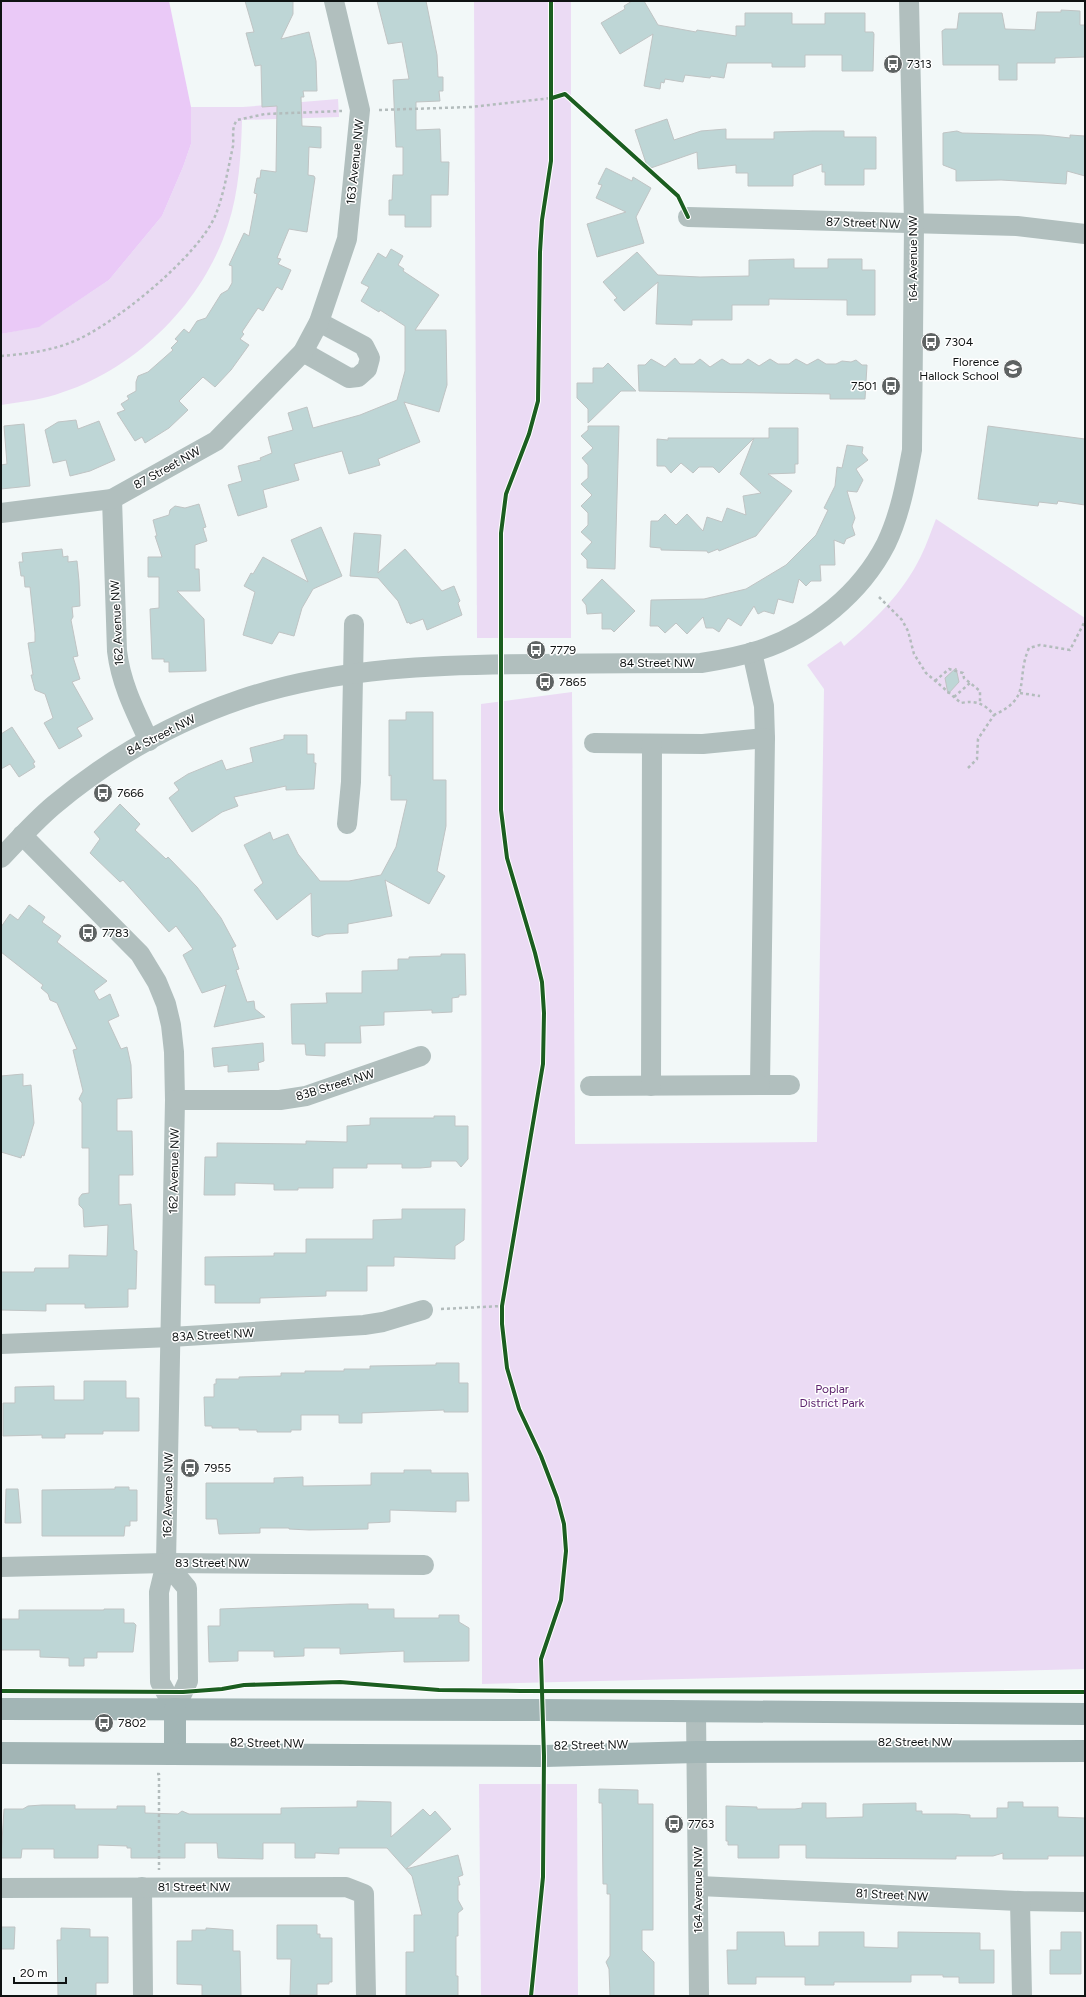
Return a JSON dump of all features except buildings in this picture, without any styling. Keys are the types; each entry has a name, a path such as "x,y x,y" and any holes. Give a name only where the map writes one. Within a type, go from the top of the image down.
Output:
{"main road":[{"path":"1,1709 1085,1714"},
{"path":"175,1709 175,1752"},
{"name":"82 Street NW","path":"1,1753 175,1752 544,1756 697,1752 1085,1751"}],"street":[{"name":"163 Avenue NW","path":"301,354 319,322 348,239 360,110 334,1"},
{"name":"164 Avenue NW","path":"898,515 907,480 912,450 914,224 909,1"},
{"name":"87 Street NW","path":"688,217 1017,226 1085,234"},
{"path":"301,354 349,378 358,377 367,369 370,358 364,346 319,322"},
{"name":"87 Street NW","path":"1,513 112,499 216,441 301,354"},
{"name":"162 Avenue NW","path":"112,499 117,651 119,669 127,696 149,741"},
{"name":"84 Street NW","path":"1,858 22,835 55,804 121,756 188,720 243,698 302,683 353,674 445,665 701,663 736,657 784,640 813,624 837,605 856,587 886,544 898,515"},
{"path":"347,824 351,782 354,624"},
{"path":"752,652 764,706 765,738 760,1085"},
{"path":"594,743 703,744 765,738"},
{"path":"651,1086 652,744"},
{"name":"162 Avenue NW","path":"22,835 140,954 148,966 166,1004 171,1025 174,1052 175,1100 171,1338 166,1563 159,1592 160,1682 175,1709"},
{"name":"83B Street NW","path":"175,1100 280,1100 306,1096 421,1056"},
{"path":"590,1086 790,1086"},
{"name":"83A Street NW","path":"1,1344 171,1338 364,1326 422,1310"},
{"path":"166,1563 187,1588 188,1681 175,1709"},
{"name":"83 Street NW","path":"1,1567 166,1563 424,1565"},
{"name":"164 Avenue NW","path":"696,1712 699,1996"},
{"name":"81 Street NW","path":"699,1886 1020,1901 1085,1902"},
{"name":"81 Street NW","path":"1,1888 346,1887 364,1894 366,1996"},
{"path":"143,1996 150,1888"},
{"path":"1020,1901 1022,1996"}],"path":[{"path":"552,91 552,106"},
{"path":"1,356 49,349 73,342 100,329 121,314 190,253 215,216 233,146 234,124 236,120 265,114 471,107 559,96"},
{"path":"879,597 902,620 908,631 914,654 920,665 935,681 961,704 973,702 980,703 985,705 994,715"},
{"path":"968,768 977,759 978,739 994,715 1010,706 1020,693 1029,648 1040,645 1070,650 1085,621"},
{"path":"935,681 950,669 963,673 964,678 980,691 980,703"},
{"path":"954,697 970,683"},
{"path":"1020,693 1040,696"},
{"path":"502,1312 504,1299"},
{"path":"422,1310 502,1306"},
{"path":"149,1752 148,1774 159,1774 150,1888"}],"green space":[{"path":"474,1 571,1 571,638 477,638"},
{"path":"338,99 339,117 242,120 240,160 235,199 228,225 216,256 199,286 178,313 154,338 127,360 98,377 66,391 34,400 1,405 1,334 40,326 109,280 162,216 191,144 191,107 243,107"},
{"name":"Poplar District Park","path":"936,519 1085,618 1085,1669 482,1684 481,704 572,692 575,1144 817,1142 824,689 807,665 841,641 844,646 867,626 897,594 914,569"},
{"path":"479,1784 577,1784 578,1996 481,1996"}],"shaded area":[{"path":"1,1 169,1 191,107 191,144 162,216 109,280 39,327 1,334"}],"cycle path":[{"path":"531,1996 543,1877 544,1756 541,1659 561,1600 566,1551 564,1524 557,1498 541,1456 519,1409 507,1368 502,1324 502,1306 543,1064 544,1013 542,982 507,858 501,810 501,533 506,494 529,434 538,401 540,252 542,220 551,161 551,1"},
{"path":"552,98 565,94 678,196 688,217"},
{"path":"1,1691 183,1692 222,1689 244,1685 340,1682 439,1690 1085,1692"}],"place":[{"name":"7313","path":"893,64"},
{"name":"7304","path":"931,342"},
{"name":"Florence Hallock School","path":"1013,369"},
{"name":"7501","path":"891,386"},
{"name":"7779","path":"536,650"},
{"name":"7865","path":"545,682"},
{"name":"7666","path":"103,793"},
{"name":"7783","path":"88,933"},
{"name":"7955","path":"190,1468"},
{"name":"7802","path":"104,1723"},
{"name":"7763","path":"674,1824"}]}
